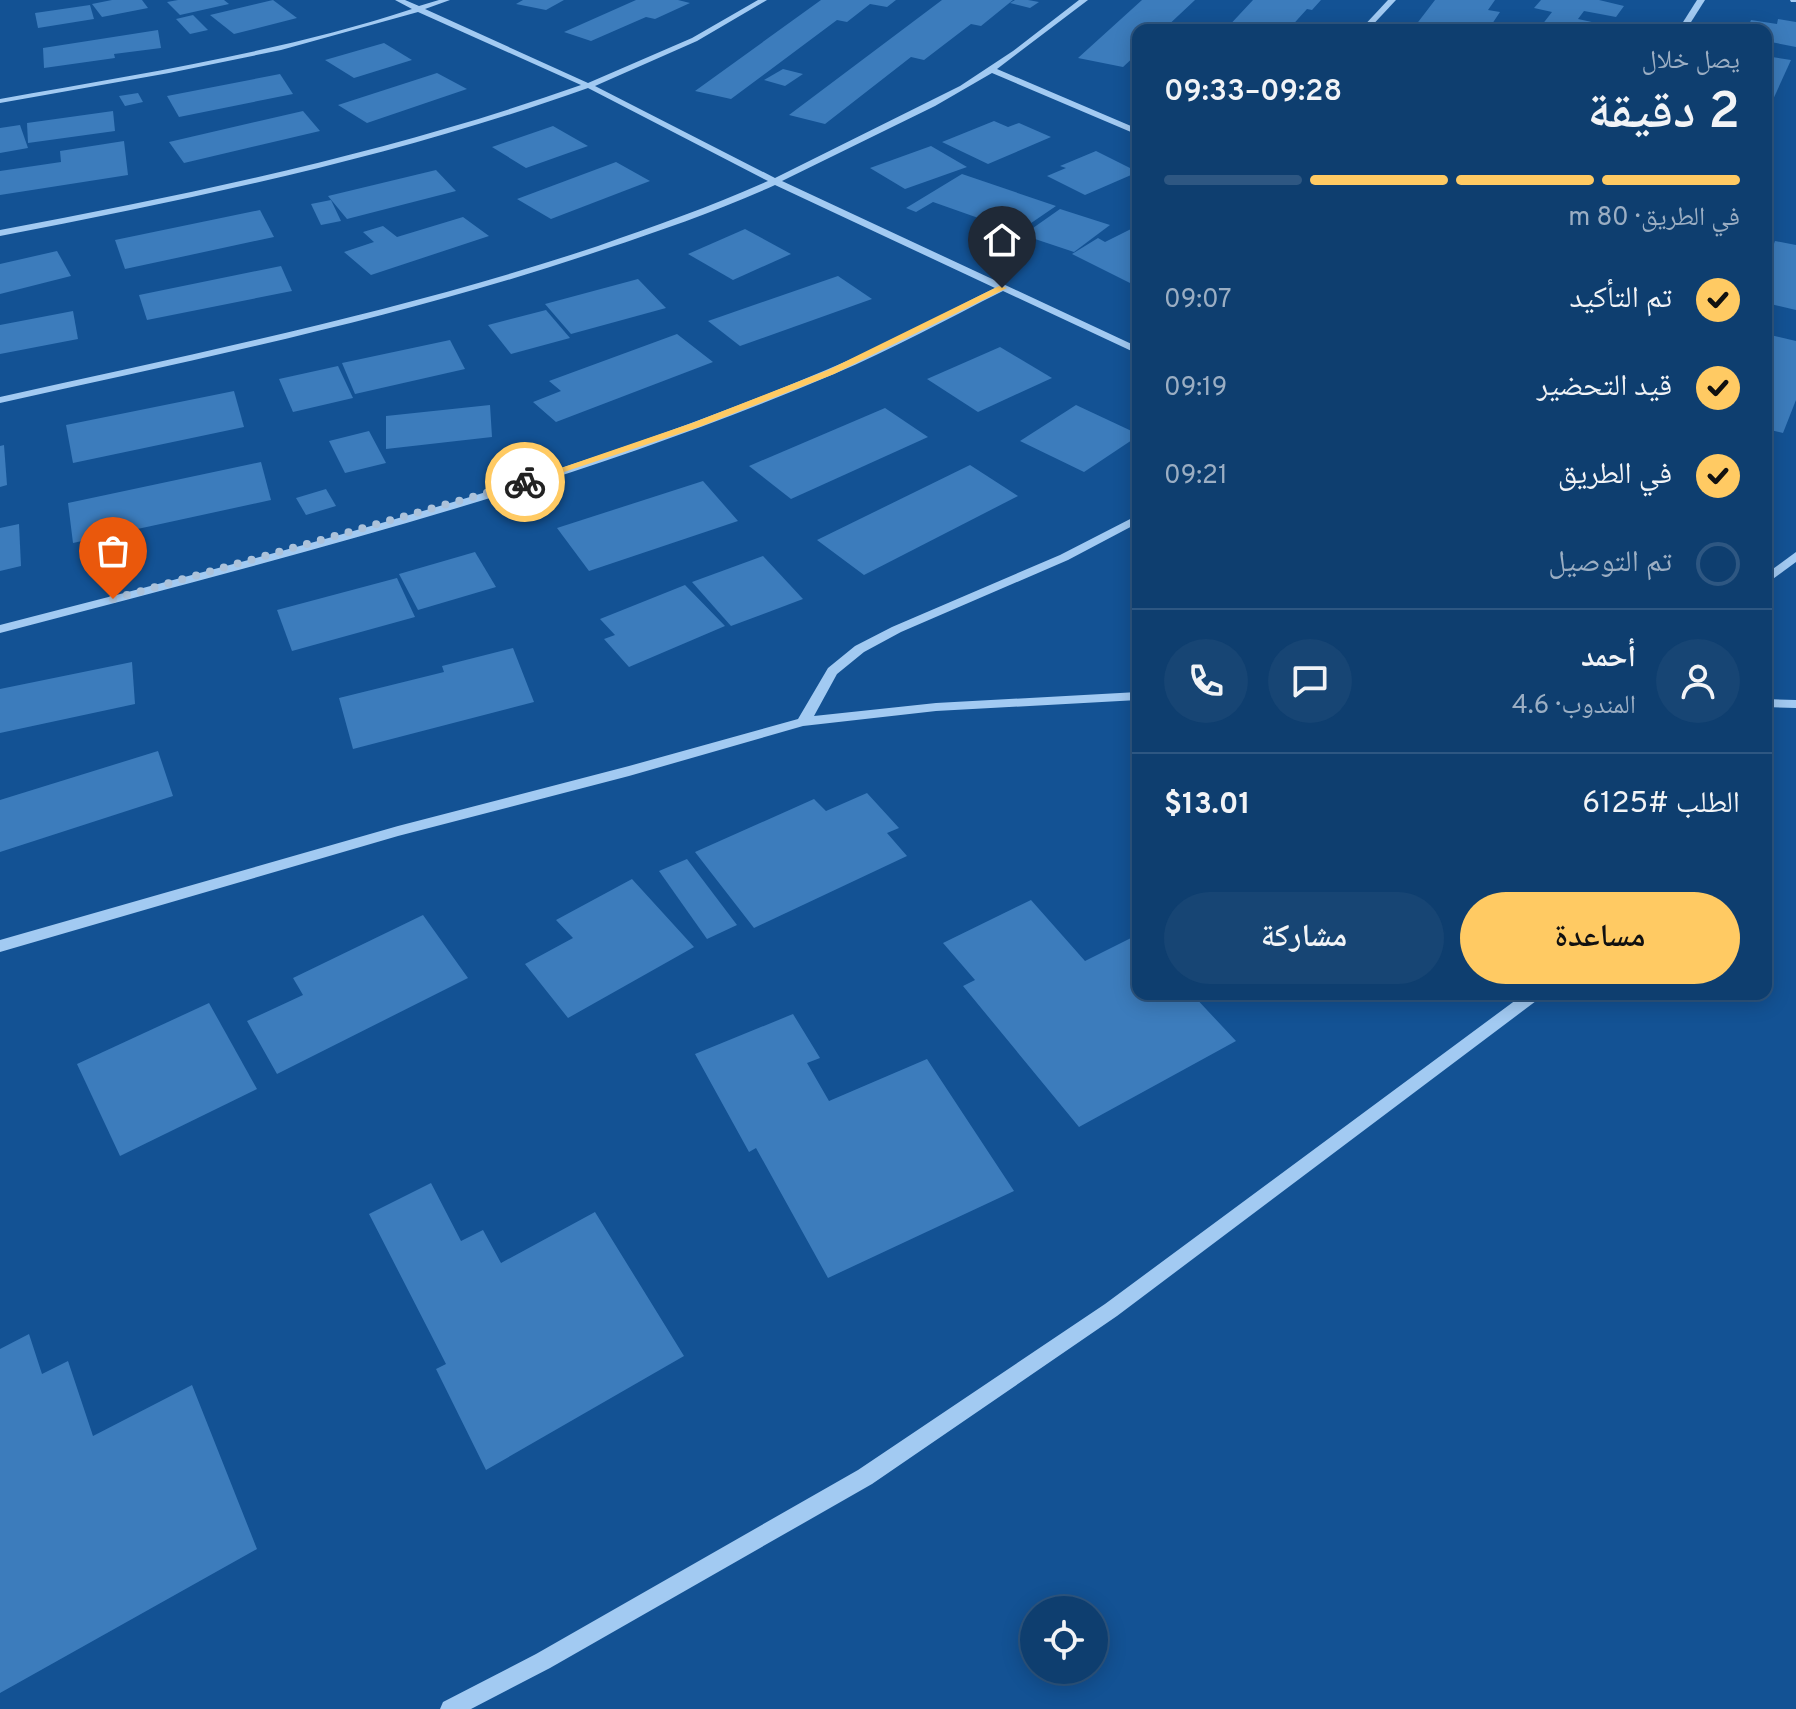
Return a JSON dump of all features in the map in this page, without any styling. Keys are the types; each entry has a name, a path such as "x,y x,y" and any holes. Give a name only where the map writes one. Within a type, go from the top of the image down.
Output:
{"street":[{"path":"399,0 589,86 778,183 1132,348"},
{"path":"0,101 250,53 419,10 446,0"},
{"path":"0,233 300,170 415,141 589,86 663,57 726,24 763,0"},
{"path":"0,400 422,303 574,258 778,183 992,70 1084,0"},
{"path":"1370,24 1392,0"},
{"path":"1686,24 1701,0"},
{"path":"992,70 1132,129"},
{"path":"0,629 508,487 695,425 831,372 1002,288"},
{"path":"803,722 828,676 849,656 890,633 1063,557 1132,521"},
{"path":"1772,575 1796,556"},
{"path":"0,946 398,831 803,722 964,705 1132,696"},
{"path":"1772,703 1796,704"},
{"path":"450,1709 543,1661 865,1477 1111,1310 1527,1000"}],"building":[{"path":"142,0 148,8 102,17 92,4"},
{"path":"224,0 229,4 180,15 167,2"},
{"path":"273,0 297,18 234,34 210,15"},
{"path":"523,0 564,0 546,10 516,4"},
{"path":"636,0 690,3 655,19 646,17 591,41 564,32"},
{"path":"821,0 896,0 887,7 870,4 847,22 837,20 731,99 695,91"},
{"path":"942,0 1013,0 981,26 971,24 924,60 911,57 825,124 789,115"},
{"path":"1015,0 1039,2 1030,8 1010,3"},
{"path":"1142,0 1195,0 1169,24 1132,24 1132,59 1123,67 1078,58"},
{"path":"1253,0 1321,0 1312,10 1307,9 1293,24 1231,24"},
{"path":"1435,0 1495,0 1488,10 1500,12 1492,24 1417,24"},
{"path":"1541,0 1599,0 1624,6 1616,17 1584,11 1578,19 1601,24 1543,24 1552,12 1534,8"},
{"path":"90,5 94,19 38,28 35,13"},
{"path":"193,15 208,30 190,34 176,19"},
{"path":"1778,19 1796,22 1796,47 1772,42 1772,24 1749,24 1751,20 1777,24"},
{"path":"158,30 161,48 44,68 43,48"},
{"path":"384,43 412,60 354,78 325,60"},
{"path":"1772,57 1791,60 1772,102"},
{"path":"783,69 803,74 785,86 764,80"},
{"path":"437,73 467,89 367,123 338,105"},
{"path":"280,74 293,94 179,117 167,96"},
{"path":"138,93 143,102 125,106 119,96"},
{"path":"113,111 115,131 28,143 27,123"},
{"path":"303,111 320,131 184,163 169,142"},
{"path":"994,121 1008,127 1019,123 1051,137 988,164 942,142"},
{"path":"20,125 28,148 0,153 0,128"},
{"path":"553,126 588,146 526,168 492,147"},
{"path":"124,141 128,175 0,195 0,171 61,162 60,151"},
{"path":"931,146 967,167 905,189 870,168"},
{"path":"1096,151 1132,169 1132,175 1085,195 1047,176 1066,168 1060,166"},
{"path":"616,162 650,181 551,219 517,199"},
{"path":"436,170 456,191 347,219 328,196"},
{"path":"962,174 1056,206 1018,232 933,202 916,212 906,208"},
{"path":"331,200 341,221 321,225 311,204"},
{"path":"1060,209 1110,225 1074,252 1023,235"},
{"path":"260,210 274,237 125,269 115,240"},
{"path":"463,217 489,236 371,275 344,252 374,242 363,232 383,226 397,237"},
{"path":"1132,228 1132,284 1072,254 1098,238 1105,242"},
{"path":"745,229 791,254 733,280 688,254"},
{"path":"1012,239 1029,248 1009,256 993,246"},
{"path":"1775,241 1796,245 1796,310 1772,304 1772,249"},
{"path":"57,251 71,276 0,294 0,264"},
{"path":"281,266 292,291 147,320 139,295"},
{"path":"838,276 872,299 740,346 708,321"},
{"path":"638,279 666,308 571,334 545,304"},
{"path":"546,310 570,338 511,354 488,325"},
{"path":"73,311 78,339 0,354 0,325"},
{"path":"677,334 713,362 556,422 533,402 561,391 549,381"},
{"path":"1772,335 1796,341 1796,400 1783,433 1772,430"},
{"path":"450,340 465,369 355,394 342,363"},
{"path":"1000,347 1052,378 978,412 927,379"},
{"path":"338,366 353,398 293,412 279,379"},
{"path":"234,391 244,427 73,463 66,425"},
{"path":"490,405 492,437 386,449 386,416"},
{"path":"1076,405 1132,431 1132,440 1084,472 1020,441"},
{"path":"885,408 928,437 791,499 749,466"},
{"path":"369,431 386,463 345,473 329,441"},
{"path":"4,445 7,485 0,487 0,446"},
{"path":"261,462 271,500 73,543 68,503"},
{"path":"970,465 1018,496 864,575 817,540"},
{"path":"703,481 738,521 589,571 557,528"},
{"path":"326,489 336,506 306,515 296,498"},
{"path":"19,524 21,566 0,571 0,528"},
{"path":"475,552 496,587 418,610 399,574"},
{"path":"763,556 803,599 731,626 692,582"},
{"path":"397,578 415,617 292,651 277,610"},
{"path":"685,585 725,626 629,667 604,639 615,635 600,619"},
{"path":"513,648 534,702 353,749 339,698 444,672 442,666"},
{"path":"132,662 135,704 0,733 0,689"},
{"path":"158,751 173,796 0,852 0,800"},
{"path":"867,793 899,828 887,833 907,856 754,928 695,852 814,799 826,811"},
{"path":"687,859 737,925 707,939 659,871"},
{"path":"632,879 694,947 568,1018 525,964 573,938 556,920"},
{"path":"1031,900 1085,961 1132,938 1132,1000 1198,1000 1236,1041 1079,1127 963,986 975,980 943,943"},
{"path":"423,915 468,978 277,1074 247,1021 303,995 293,978"},
{"path":"209,1003 257,1089 120,1156 77,1064"},
{"path":"793,1014 820,1058 807,1063 829,1101 927,1059 1014,1191 828,1278 756,1148 749,1152 695,1054"},
{"path":"431,1183 461,1241 483,1230 501,1263 595,1212 684,1356 486,1470 436,1369 446,1364 369,1214"},
{"path":"29,1334 42,1374 68,1361 93,1436 192,1385 257,1549 0,1693 0,1349"}],"way so far":[{"path":"113,599 525,482"}],"route":[{"path":"525,482 695,425 831,372 1002,288"}]}
